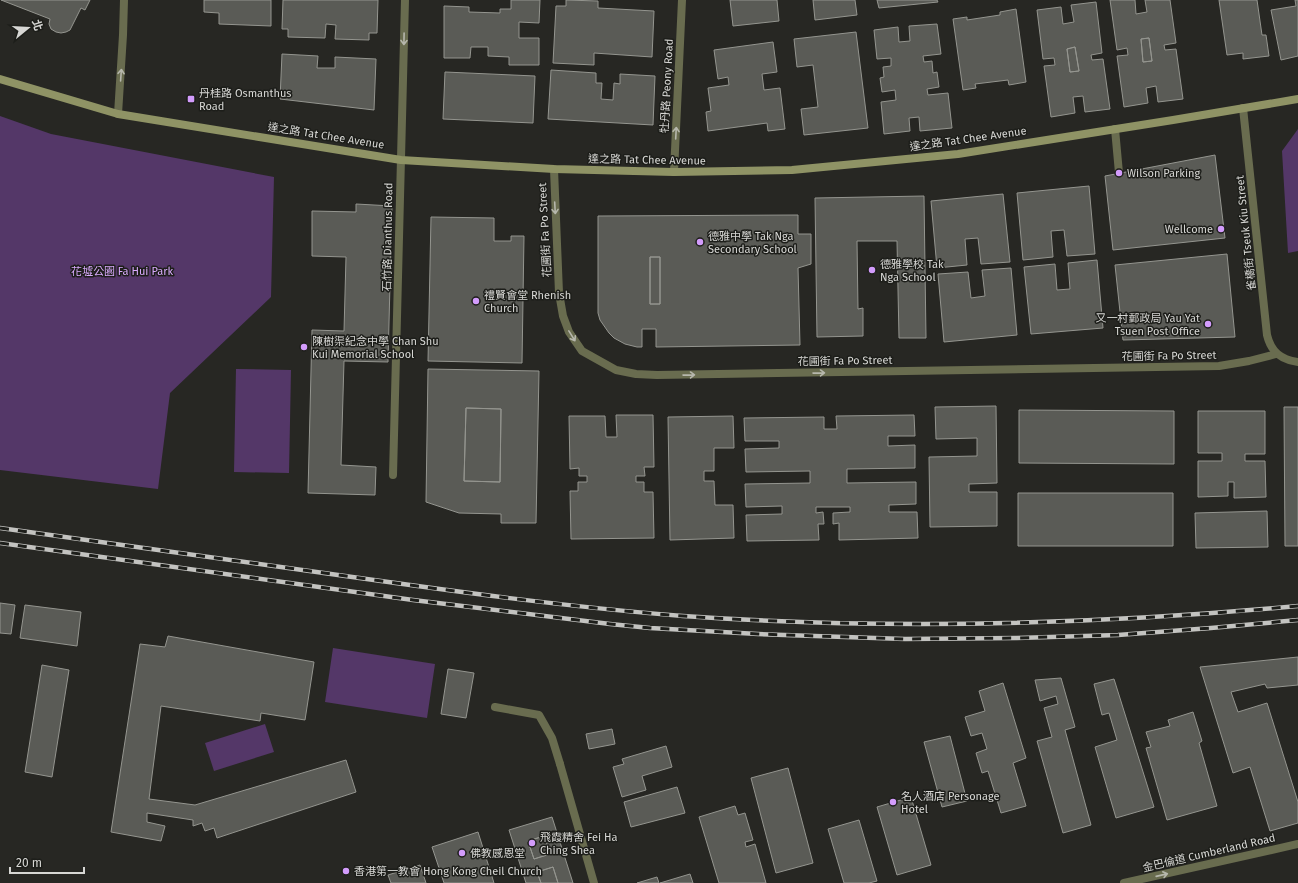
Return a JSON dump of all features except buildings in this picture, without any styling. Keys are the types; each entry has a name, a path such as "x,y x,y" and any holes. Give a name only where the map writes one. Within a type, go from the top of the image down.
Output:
{"main road":[{"name":"達之路 Tat Chee Avenue","path":"0,79 118,114 401,160 554,169 674,172 792,170 950,154 1298,99"}],"street":[{"path":"118,114 124,35 124,0"},
{"name":"石竹路 Dianthus Road","path":"393,475 405,0"},
{"name":"牡丹路 Peony Road","path":"674,172 682,0"},
{"name":"雀橋街 Tseuk Kiu Street","path":"1243,108 1267,335 1276,354"},
{"path":"1115,129 1119,173"},
{"name":"花圃街 Fa Po Street","path":"554,169 560,293 563,316 569,332 582,351 616,370 636,374 657,375 1219,366 1249,361 1276,354"},
{"path":"1276,354 1298,362"},
{"path":"495,707 539,715 552,738 594,883"},
{"name":"金巴倫道 Cumberland Road","path":"1124,883 1298,844"}],"green space":[{"name":"花墟公園 Fa Hui Park","path":"0,116 51,134 274,177 271,297 170,393 158,489 0,470"},
{"path":"1298,129 1298,251 1288,253 1282,151"},
{"path":"236,369 291,370 289,473 234,472"},
{"path":"333,648 435,664 427,718 325,702"},
{"path":"265,724 274,752 214,771 205,743"}],"railway":[{"path":"0,528 467,593 596,608 683,616 836,623 990,623 1145,618 1298,606"},
{"path":"0,543 413,600 650,628 758,634 905,639 1017,638 1118,635 1298,620"}],"place":[{"name":"丹桂路 Osmanthus Road","path":"191,99"},
{"name":"Wilson Parking","path":"1119,173"},
{"name":"Wellcome","path":"1221,229"},
{"name":"德雅中學 Tak Nga Secondary School","path":"700,242"},
{"name":"德雅學校 Tak Nga School","path":"872,270"},
{"name":"禮賢會堂 Rhenish Church","path":"476,301"},
{"name":"又一村郵政局 Yau Yat Tsuen Post Office","path":"1208,324"},
{"name":"陳樹渠紀念中學 Chan Shu Kui Memorial School","path":"304,347"},
{"name":"名人酒店 Personage Hotel","path":"893,802"},
{"name":"飛霞精舍 Fei Ha Ching Shea","path":"532,843"},
{"name":"佛教感恩堂","path":"462,853"},
{"name":"香港第一教會 Hong Kong Cheil Church","path":"346,871"}]}
